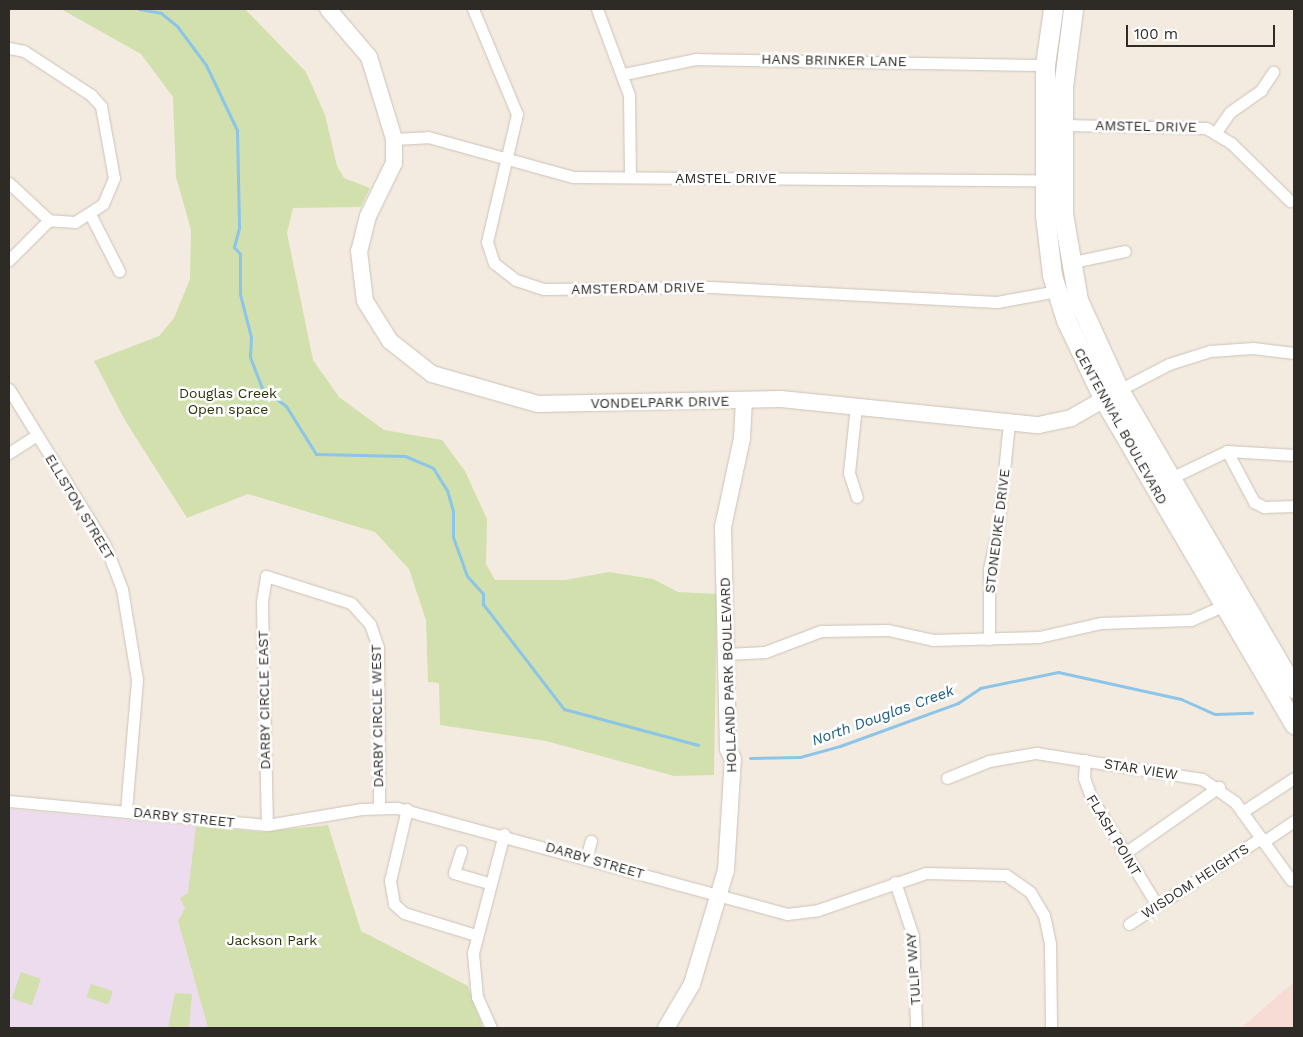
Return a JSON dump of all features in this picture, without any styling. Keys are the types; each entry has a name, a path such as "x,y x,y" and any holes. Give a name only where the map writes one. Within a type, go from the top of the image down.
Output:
{"main road":[{"name":"CENTENNIAL BOULEVARD","path":"1052,9 1045,65 1054,180 1069,263 1078,300 1112,395 1224,605 1294,724"},
{"name":"CENTENNIAL BOULEVARD","path":"1073,9 1065,51 1064,125 1054,180 1048,250 1057,291 1080,354 1172,478 1294,685"}],"street":[{"name":"VONDELPARK DRIVE","path":"328,9 369,57 394,140 394,163 363,233 361,284 379,329 417,366 446,380 538,404 744,400 856,406 1009,423 1049,425 1112,395 1169,364 1210,351 1253,348 1294,353"},
{"name":"AMSTERDAM DRIVE","path":"472,9 517,114 507,162 487,230 489,253 516,280 544,289 711,287 997,302 1057,291"},
{"path":"598,9 624,74 632,121 630,177"},
{"path":"9,48 24,51 91,94 101,106 114,178 109,198 90,214 68,224 49,220 9,183"},
{"name":"HANS BRINKER LANE","path":"624,74 696,59 1045,65"},
{"path":"1216,132 1230,112 1261,90 1273,72"},
{"name":"AMSTEL DRIVE","path":"1064,125 1196,126 1216,132 1290,201"},
{"name":"AMSTEL DRIVE","path":"394,140 428,137 557,176 1054,180"},
{"path":"90,214 119,271"},
{"path":"9,260 49,220"},
{"path":"1069,263 1125,251"},
{"name":"ELLSTON STREET","path":"9,389 105,545 130,618 137,680 126,812"},
{"name":"HOLLAND PARK BOULEVARD","path":"666,1028 692,984 720,896 728,852 728,782 733,758 728,750 723,527 742,438 744,400"},
{"path":"856,406 850,473 857,496"},
{"name":"STONEDIKE DRIVE","path":"989,639 989,569 998,528 1009,423"},
{"path":"9,453 37,435"},
{"path":"1172,478 1227,451 1294,455"},
{"path":"1227,451 1254,502 1264,507 1294,506"},
{"name":"DARBY CIRCLE WEST","path":"266,576 351,603 370,624 378,647 379,807"},
{"name":"DARBY CIRCLE EAST","path":"266,576 262,602 267,825"},
{"path":"727,654 765,652 821,631 888,630 933,640 1050,636 1101,623 1191,620 1224,605"},
{"path":"1278,697 1294,685"},
{"name":"STAR VIEW","path":"947,778 1009,756 1036,753 1202,778 1219,787 1242,812 1291,880"},
{"name":"FLASH POINT","path":"1085,760 1085,786 1157,905"},
{"path":"1242,812 1294,778"},
{"path":"1125,853 1219,787"},
{"name":"DARBY STREET","path":"9,801 267,825 379,807 407,809 504,834 779,914 797,914 926,873 994,873 1030,892 1041,909 1050,943 1051,1028"},
{"path":"407,809 390,881 394,904 404,913 476,935"},
{"name":"WISDOM HEIGHTS","path":"1129,924 1294,821"},
{"path":"491,1028 472,972 476,935 504,834"},
{"path":"586,858 591,841"},
{"path":"462,851 454,873 490,883"},
{"name":"TULIP WAY","path":"895,882 913,936 916,1028"}],"shaded area":[{"path":"9,809 196,826 189,902 178,921 208,1028 9,1028"},
{"path":"1294,982 1294,1028 1241,1028 1288,987"}],"green space":[{"name":"Douglas Creek Open space","path":"61,9 245,9 306,72 325,115 337,166 344,178 370,188 361,207 293,208 287,233 313,360 339,397 384,430 442,440 465,471 487,519 486,564 495,580 565,580 609,572 653,579 678,592 717,594 714,775 674,776 546,741 440,725 439,683 428,682 426,620 409,569 375,532 248,494 187,518 126,422 94,361 159,336 174,318 190,279 191,230 176,177 173,97 141,54"},
{"name":"Jackson Park","path":"328,825 361,931 468,986 483,1028 208,1028 178,921 185,908 180,898 188,893 196,826 261,832"},
{"path":"21,972 41,979 32,1005 12,998"},
{"path":"91,984 113,991 109,1004 87,997"},
{"path":"175,993 192,994 189,1028 168,1028"}],"waterway":[{"name":"North Douglas Creek","path":"139,9 161,13 177,26 206,65 237,130 239,228 234,247 240,254 240,294 251,337 250,357 262,388 286,406 316,454 405,456 433,468 447,490 453,511 453,537 467,576 483,594 483,604 564,709 698,745"},
{"name":"North Douglas Creek","path":"750,758 800,757 840,746 958,703 980,688 1058,672 1181,699 1215,714 1252,713"}]}
